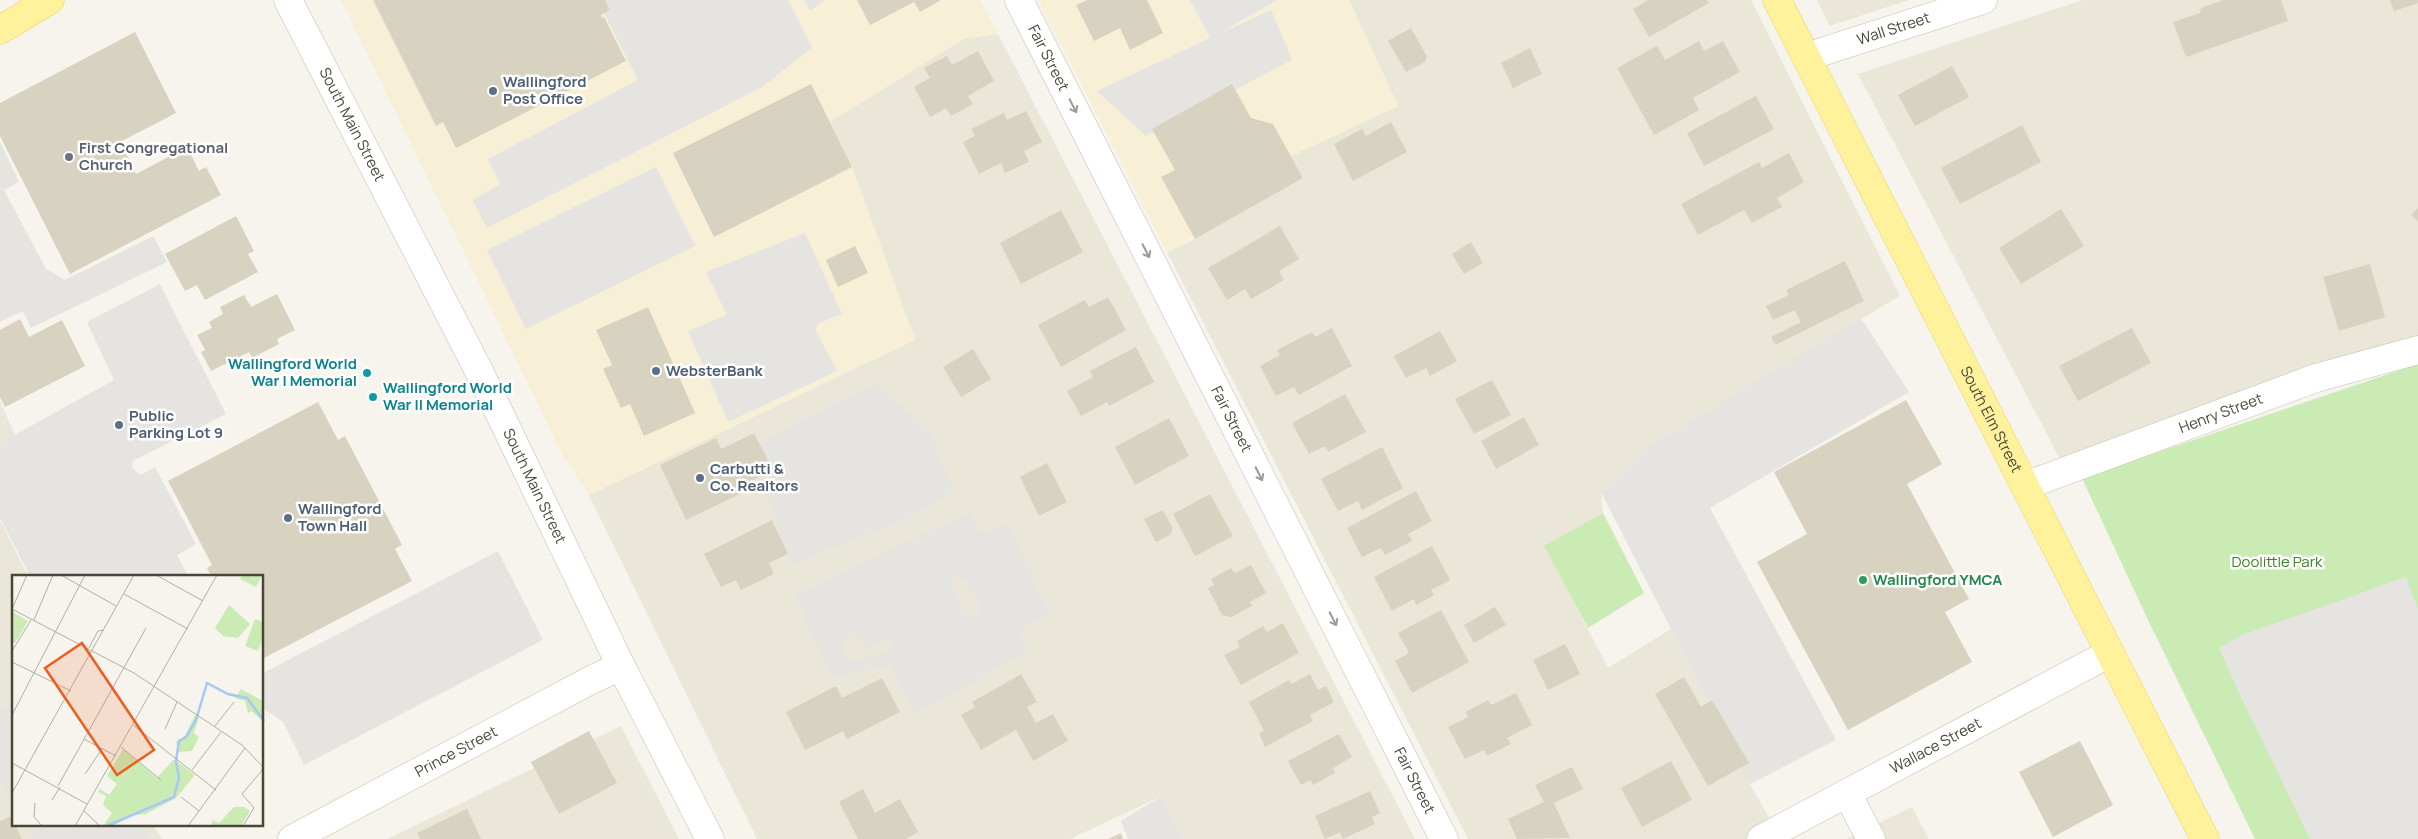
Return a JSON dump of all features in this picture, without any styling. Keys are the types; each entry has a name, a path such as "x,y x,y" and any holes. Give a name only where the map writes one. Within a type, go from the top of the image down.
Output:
{"main road":[{"path":"0,30 50,0"},
{"name":"South Elm Street","path":"1777,0 2205,839"}],"street":[{"name":"South Main Street","path":"288,0 497,407 621,666 710,839"},
{"name":"Fair Street","path":"1019,0 1444,839"},
{"name":"Wall Street","path":"1806,57 1982,0"},
{"name":"Henry Street","path":"2025,486 2316,378 2418,350"},
{"name":"Wallace Street","path":"1761,839 2110,653"},
{"name":"Prince Street","path":"292,839 583,684 621,666"},
{"path":"1848,793 1871,839"}],"shaded area":[{"path":"341,0 981,0 998,34 965,38 830,122 852,167 915,340 589,495 564,458"},
{"path":"597,0 788,0 812,48 762,87 487,228 473,200 500,184 488,159 638,80"},
{"path":"804,0 825,0 810,11"},
{"path":"1038,0 1349,0 1398,106 1291,156 1303,178 1167,252"},
{"path":"1190,0 1277,0 1218,34 1271,10 1292,60 1146,136 1097,91 1210,38"},
{"path":"1349,0 1751,0 1900,296 1647,447 1601,492 1603,513 1545,547 1608,668 1671,629 1750,784 1781,839 1468,839 1167,252 1195,239 1303,178 1291,156 1398,106"},
{"path":"1817,0 1909,0 1830,26"},
{"path":"2083,0 2418,0 2418,347 2060,459 1858,74"},
{"path":"998,34 1415,839 1184,839 1160,797 1070,839 757,839 589,495 915,340 852,167 830,122 965,38"},
{"path":"0,142 19,182 4,190 46,269 65,280 153,236 167,262 31,328 23,311 0,322"},
{"path":"656,167 695,246 526,329 487,250"},
{"path":"805,233 842,314 817,324 816,331 837,371 728,422 688,331 727,315 706,272"},
{"name":"Public Parking Lot 9","path":"160,284 226,414 133,461 132,464 133,469 141,475 155,467 196,544 177,555 187,575 29,575 0,518 0,443 114,380 87,322"},
{"path":"1861,318 1909,392 1710,508 1836,740 1750,784 1601,492 1647,447"},
{"path":"876,383 928,429 954,491 905,520 791,564 768,498 758,477 772,470 759,442"},
{"path":"0,401 15,435 0,443"},
{"path":"970,512 979,531 985,533 1006,523 1050,613 1024,627 1020,632 1028,651 916,714 890,666 833,677 794,595","holes":["957,576 966,581 978,601 980,610 975,617 972,618 965,611 950,583 952,577","853,631 856,632 866,649 887,637 894,647 887,653 852,661 848,658 842,643"]},
{"path":"0,520 28,575 12,575 12,826 154,826 162,839 0,839"},
{"path":"498,551 543,640 304,765 283,722 264,709 264,672"},
{"path":"2406,577 2418,609 2418,839 2310,839 2219,648 2242,635"},
{"path":"12,702 12,801 0,780 0,709"},
{"path":"621,726 679,839 387,839"},
{"path":"1160,797 1184,839 1128,839 1121,821"},
{"path":"1912,807 1929,839 1846,839"},
{"path":"27,826 143,826 150,839 34,839"}],"green space":[{"name":"Doolittle Park","path":"2418,364 2418,839 2255,839 2148,620 2082,478"},
{"path":"1603,513 1644,593 1588,628 1544,546"}],"building":[{"name":"Wallingford Post Office","path":"373,0 605,0 610,10 601,15 602,18 604,17 626,61 456,148 443,122 436,126"},
{"path":"857,0 941,0 920,12 914,2 870,25"},
{"path":"1087,0 1147,0 1163,33 1130,50 1120,28 1094,41 1076,5"},
{"path":"1648,0 1707,0 1709,3 1649,37 1633,9"},
{"path":"2223,0 2281,0 2288,21 2186,57 2173,22 2200,13 2201,8"},
{"path":"2390,0 2418,0 2418,3 2394,11"},
{"path":"1411,28 1427,57 1425,62 1406,72 1388,41"},
{"name":"First Congregational Church","path":"135,32 176,113 120,142 136,174 187,147 199,171 206,167 221,195 70,274 0,136 0,103"},
{"path":"1699,41 1704,51 1723,41 1740,72 1693,98 1699,110 1654,135 1617,68 1657,46 1665,60"},
{"path":"1530,48 1542,74 1513,88 1501,63"},
{"path":"978,51 994,81 968,96 973,104 951,116 946,108 930,117 914,87 930,78 924,68 947,56 952,65"},
{"path":"1952,66 1969,97 1915,126 1898,95"},
{"path":"811,84 852,167 714,237 673,153"},
{"path":"1232,84 1251,118 1273,124 1303,178 1195,239 1161,177 1175,170 1152,129"},
{"path":"1756,96 1774,129 1704,166 1687,133"},
{"path":"1026,111 1042,142 1024,151 1029,162 1005,173 1001,163 979,174 963,142 975,136 971,129 1004,113 1007,120"},
{"path":"1391,122 1407,152 1353,181 1334,144 1362,129 1366,136"},
{"path":"2022,125 2041,162 1960,204 1941,168"},
{"path":"1789,153 1804,182 1777,198 1782,207 1752,223 1744,210 1698,235 1681,204 1759,162 1762,168"},
{"path":"2418,208 2418,221 2411,215"},
{"path":"2061,209 2084,246 2021,284 1999,248"},
{"path":"1061,210 1083,252 1021,284 1000,243"},
{"path":"236,216 254,251 248,254 258,272 205,300 197,285 185,291 165,254"},
{"path":"1280,226 1299,259 1279,271 1284,280 1251,299 1245,289 1227,300 1208,268"},
{"path":"1471,242 1483,263 1464,274 1452,254"},
{"path":"855,246 868,273 838,287 826,260"},
{"path":"1845,261 1864,301 1775,345 1771,337 1801,322 1795,310 1773,320 1766,306 1789,295 1786,290"},
{"path":"2370,264 2385,317 2339,331 2323,277"},
{"path":"277,294 295,330 277,339 279,344 252,358 249,352 211,371 201,352 205,350 197,335 212,328 209,322 223,314 220,307 244,295 251,307"},
{"path":"1108,297 1126,330 1061,367 1038,325 1085,300 1089,307"},
{"path":"648,307 695,413 644,436 630,404 621,408 603,369 612,365 596,330"},
{"path":"20,319 29,337 62,320 85,366 5,407 0,397 0,330"},
{"path":"1332,328 1352,366 1299,395 1294,387 1276,396 1260,366 1280,355 1277,350 1312,332 1315,337"},
{"path":"2132,328 2151,363 2078,401 2059,366"},
{"path":"1440,331 1457,361 1430,376 1426,368 1406,378 1394,356"},
{"path":"1136,347 1154,382 1109,406 1107,402 1081,416 1067,391 1093,377 1090,371"},
{"path":"973,349 991,379 961,397 943,367"},
{"path":"1492,380 1511,415 1474,434 1455,399"},
{"path":"1345,394 1366,432 1328,452 1325,446 1309,454 1292,423"},
{"name":"Wallingford YMCA","path":"1906,400 1942,464 1907,484 1969,599 1945,612 1972,662 1848,730 1757,562 1807,534 1774,472"},
{"name":"Wallingford Town Hall","path":"318,402 338,440 345,436 402,545 395,549 412,581 264,658 264,575 210,575 207,568 212,565 168,481"},
{"path":"1524,417 1539,445 1496,469 1481,441"},
{"path":"1169,418 1189,456 1135,485 1115,447"},
{"path":"754,433 773,470 737,488 740,494 686,520 660,465 716,438 721,449"},
{"path":"1382,447 1403,488 1362,510 1358,501 1338,511 1321,479"},
{"path":"1047,463 1067,502 1039,516 1020,477"},
{"path":"1416,491 1432,521 1408,534 1412,541 1385,555 1381,548 1362,557 1347,528"},
{"path":"1210,494 1233,536 1195,556 1173,514"},
{"path":"1163,510 1173,529 1170,535 1156,542 1144,519"},
{"path":"772,520 788,554 769,563 774,574 741,590 736,580 721,587 704,554"},
{"path":"1432,546 1450,580 1431,590 1434,595 1416,605 1414,599 1392,611 1374,577"},
{"path":"1251,565 1266,593 1250,602 1252,606 1231,617 1222,615 1208,588 1214,585 1211,579 1231,568 1235,573"},
{"path":"1495,607 1506,625 1474,643 1464,625"},
{"path":"1441,610 1469,662 1412,693 1395,661 1409,653 1398,633"},
{"path":"1283,623 1299,653 1241,685 1224,655 1240,647 1237,641 1263,626 1267,632"},
{"path":"1565,644 1580,674 1548,690 1533,660"},
{"path":"1021,674 1037,702 1027,707 1036,723 1053,714 1068,741 1033,761 1016,730 981,750 961,715 975,707 972,702"},
{"path":"1310,674 1318,690 1326,686 1334,702 1310,715 1313,721 1265,747 1259,733 1264,731 1249,702 1289,680 1291,684"},
{"path":"1684,677 1701,707 1712,700 1749,763 1708,786 1655,694"},
{"path":"882,678 900,712 847,739 843,731 805,750 786,712 836,686 842,698"},
{"path":"1516,693 1532,725 1507,738 1511,744 1487,756 1484,750 1465,759 1448,727 1468,717 1465,712 1488,700 1491,705"},
{"path":"589,731 617,783 559,814 531,762"},
{"path":"1339,734 1352,757 1333,768 1335,773 1313,785 1310,780 1301,785 1288,761"},
{"path":"2080,741 2113,805 2053,837 2019,772"},
{"path":"1671,761 1692,800 1642,827 1621,788"},
{"path":"1572,767 1583,789 1554,803 1570,838 1517,839 1508,819 1544,802 1535,785"},
{"path":"863,789 875,813 900,799 918,832 906,839 858,839 839,802"},
{"path":"1370,791 1380,813 1372,817 1375,824 1343,839 1340,832 1325,839 1315,816"},
{"path":"467,809 481,839 420,839 417,833"},
{"path":"9,817 12,819 12,826 16,826 22,839 0,839 0,821"},
{"path":"1121,833 1123,839 1108,839"}],"place":[{"name":"Wallingford Post Office","path":"493,91"},
{"name":"First Congregational Church","path":"69,157"},
{"name":"WebsterBank","path":"656,371"},
{"name":"Wallingford World War I Memorial","path":"367,373"},
{"name":"Wallingford World War II Memorial","path":"373,397"},
{"name":"Public Parking Lot 9","path":"119,425"},
{"name":"Carbutti & Co. Realtors","path":"700,478"},
{"name":"Wallingford Town Hall","path":"288,518"},
{"name":"Wallingford YMCA","path":"1863,580"}]}
